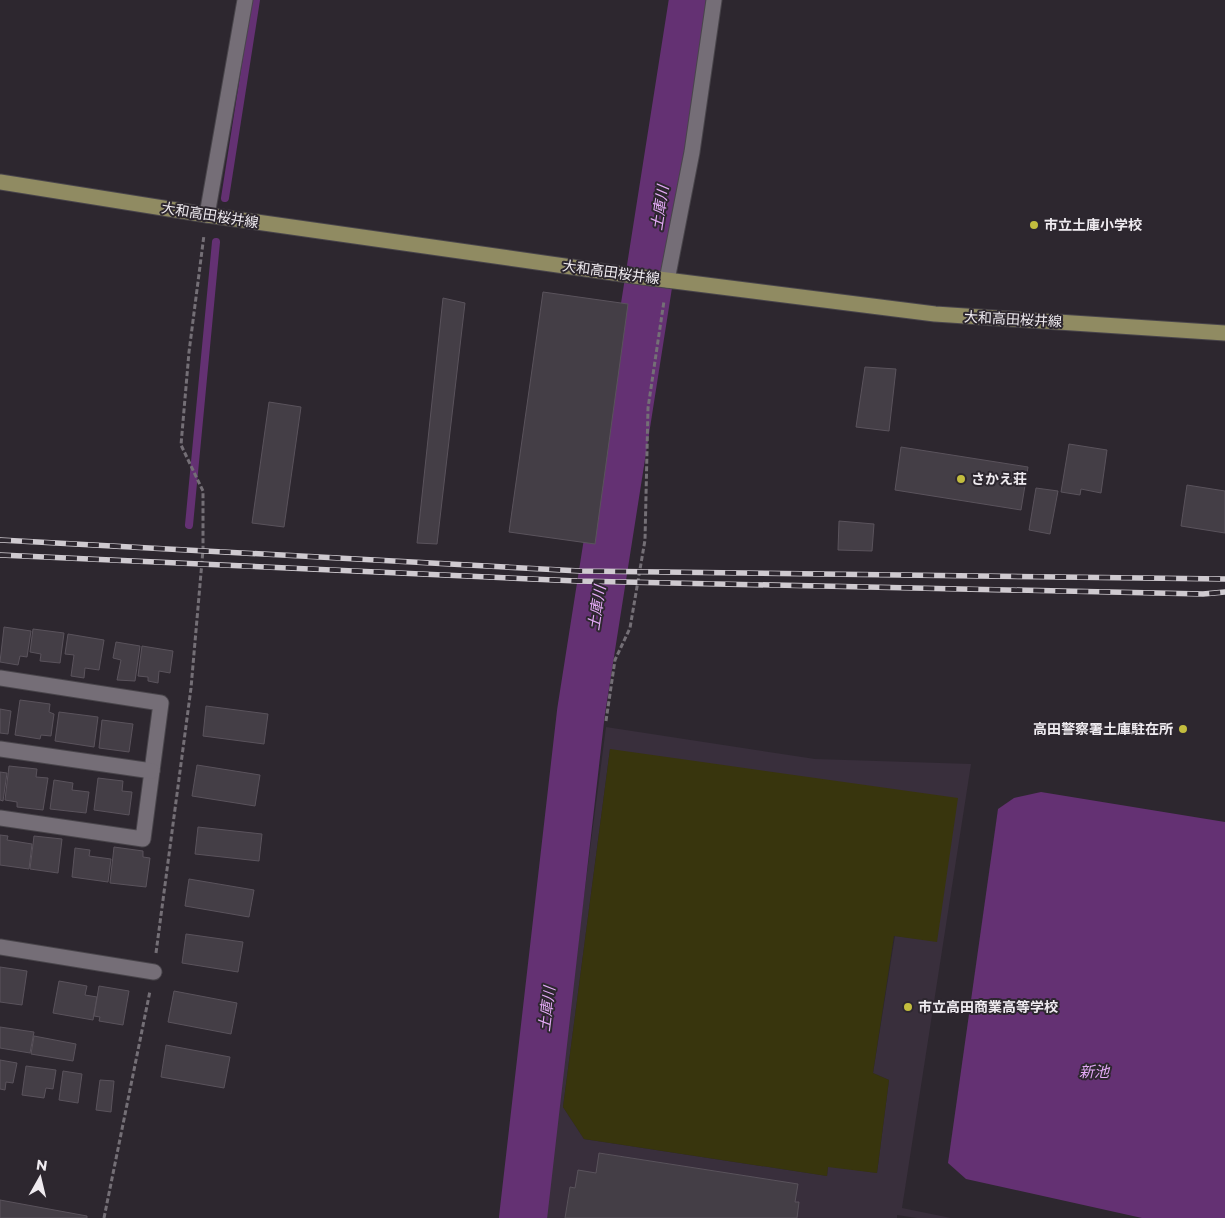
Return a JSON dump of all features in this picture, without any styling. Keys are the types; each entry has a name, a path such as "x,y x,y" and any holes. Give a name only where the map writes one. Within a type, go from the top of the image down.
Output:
{"main road":[{"name":"大和高田桜井線","path":"0,182 207,215 635,276 935,314 1225,333"}],"street":[{"path":"207,215 245,0"},
{"path":"665,280 692,152 714,0"},
{"path":"0,678 161,702 143,839 0,818"},
{"path":"0,749 152,771"},
{"path":"0,947 154,972"}],"path":[{"path":"104,1218 154,972 191,688 203,550 203,491 181,445 189,352 207,215"},
{"path":"606,721 615,660 630,628 645,540 648,408 665,280"}],"shaded area":[{"path":"606,727 815,759 971,764 902,1208 951,1218 917,1218 897,1215 897,1218 797,1218 799,1203 795,1202 797,1184 600,1153 596,1173 578,1171 575,1188 570,1187 565,1218 542,1218","holes":["610,749 937,941 895,936 873,1073 889,1080 877,1173 828,1166 827,1176 584,1139 563,1107"]},
{"path":"610,749 958,798 937,942 894,936 873,1073 889,1080 877,1173 828,1167 827,1176 584,1139 563,1107"}],"water":[{"name":"新池","path":"1041,792 1225,822 1225,1218 1142,1218 966,1179 948,1163 998,809 1014,798"}],"building":[{"path":"543,292 628,304 595,544 509,532"},
{"path":"443,298 465,303 437,544 417,543"},
{"path":"865,367 896,369 889,431 856,427"},
{"path":"269,402 301,407 284,527 252,523"},
{"path":"1069,444 1107,450 1101,493 1081,489 1080,495 1061,492"},
{"name":"さかえ荘","path":"901,447 1028,467 1021,510 895,490"},
{"path":"1187,485 1225,491 1225,533 1181,526"},
{"path":"1036,488 1058,491 1050,534 1029,530"},
{"path":"839,521 874,524 872,551 838,550"},
{"path":"4,627 31,631 27,657 20,656 18,665 0,662"},
{"path":"33,629 64,633 60,663 40,661 41,654 30,652"},
{"path":"68,634 104,640 99,670 85,668 84,678 71,676 74,655 65,654"},
{"path":"116,642 140,646 135,681 117,680 121,660 113,658"},
{"path":"142,646 173,651 170,673 159,671 158,683 148,681 148,677 138,676"},
{"path":"20,700 50,704 49,712 54,714 51,736 41,735 40,739 15,735"},
{"path":"206,706 268,714 264,744 203,736"},
{"path":"0,709 11,711 8,734 0,733"},
{"path":"59,712 98,717 94,747 55,741"},
{"path":"102,720 133,724 129,752 99,748"},
{"path":"197,765 260,775 255,806 192,796"},
{"path":"9,766 37,769 36,777 48,778 43,810 17,807 17,802 5,800"},
{"path":"0,772 7,773 3,801 0,800"},
{"path":"98,778 123,781 122,791 132,792 129,815 94,810"},
{"path":"54,780 73,783 72,790 89,792 86,813 50,809"},
{"path":"198,827 262,834 259,861 195,854"},
{"path":"0,835 8,836 7,840 32,844 29,869 0,865"},
{"path":"34,836 62,839 58,873 30,869"},
{"path":"114,847 143,851 143,857 150,858 146,887 110,883"},
{"path":"75,848 90,850 89,856 111,859 108,882 72,877"},
{"path":"189,879 254,890 249,917 185,906"},
{"path":"186,934 243,942 238,972 182,963"},
{"path":"0,967 27,971 22,1005 0,1002"},
{"path":"59,981 87,986 85,995 97,997 93,1020 53,1013"},
{"path":"99,986 129,991 123,1025 99,1021 100,1017 94,1016"},
{"path":"174,991 237,1003 231,1034 168,1022"},
{"path":"0,1027 34,1032 30,1053 0,1048"},
{"path":"34,1036 76,1044 73,1061 31,1054"},
{"path":"166,1045 230,1057 224,1088 161,1077"},
{"path":"0,1060 17,1063 13,1083 6,1082 5,1090 0,1089"},
{"path":"26,1066 56,1070 53,1089 46,1088 44,1098 22,1095"},
{"path":"63,1071 82,1074 78,1103 59,1100"},
{"path":"100,1080 114,1081 111,1112 96,1110"},
{"path":"599,1153 798,1184 795,1202 799,1202 797,1218 565,1218 570,1187 575,1188 578,1170 596,1173"},
{"path":"0,1200 87,1216 87,1218 0,1218"}],"waterway":[{"path":"225,198 256,0"},
{"name":"土庫川","path":"523,1218 581,712 693,0"},
{"path":"189,525 216,242"}],"railway":[{"path":"0,540 580,571 1225,579"},
{"path":"0,555 577,581 1203,594 1225,592"}],"place":[{"name":"市立土庫小学校","path":"1034,225"},
{"name":"さかえ荘","path":"961,479"},
{"name":"高田警察署土庫駐在所","path":"1183,729"},
{"name":"市立高田商業高等学校","path":"908,1007"}]}
